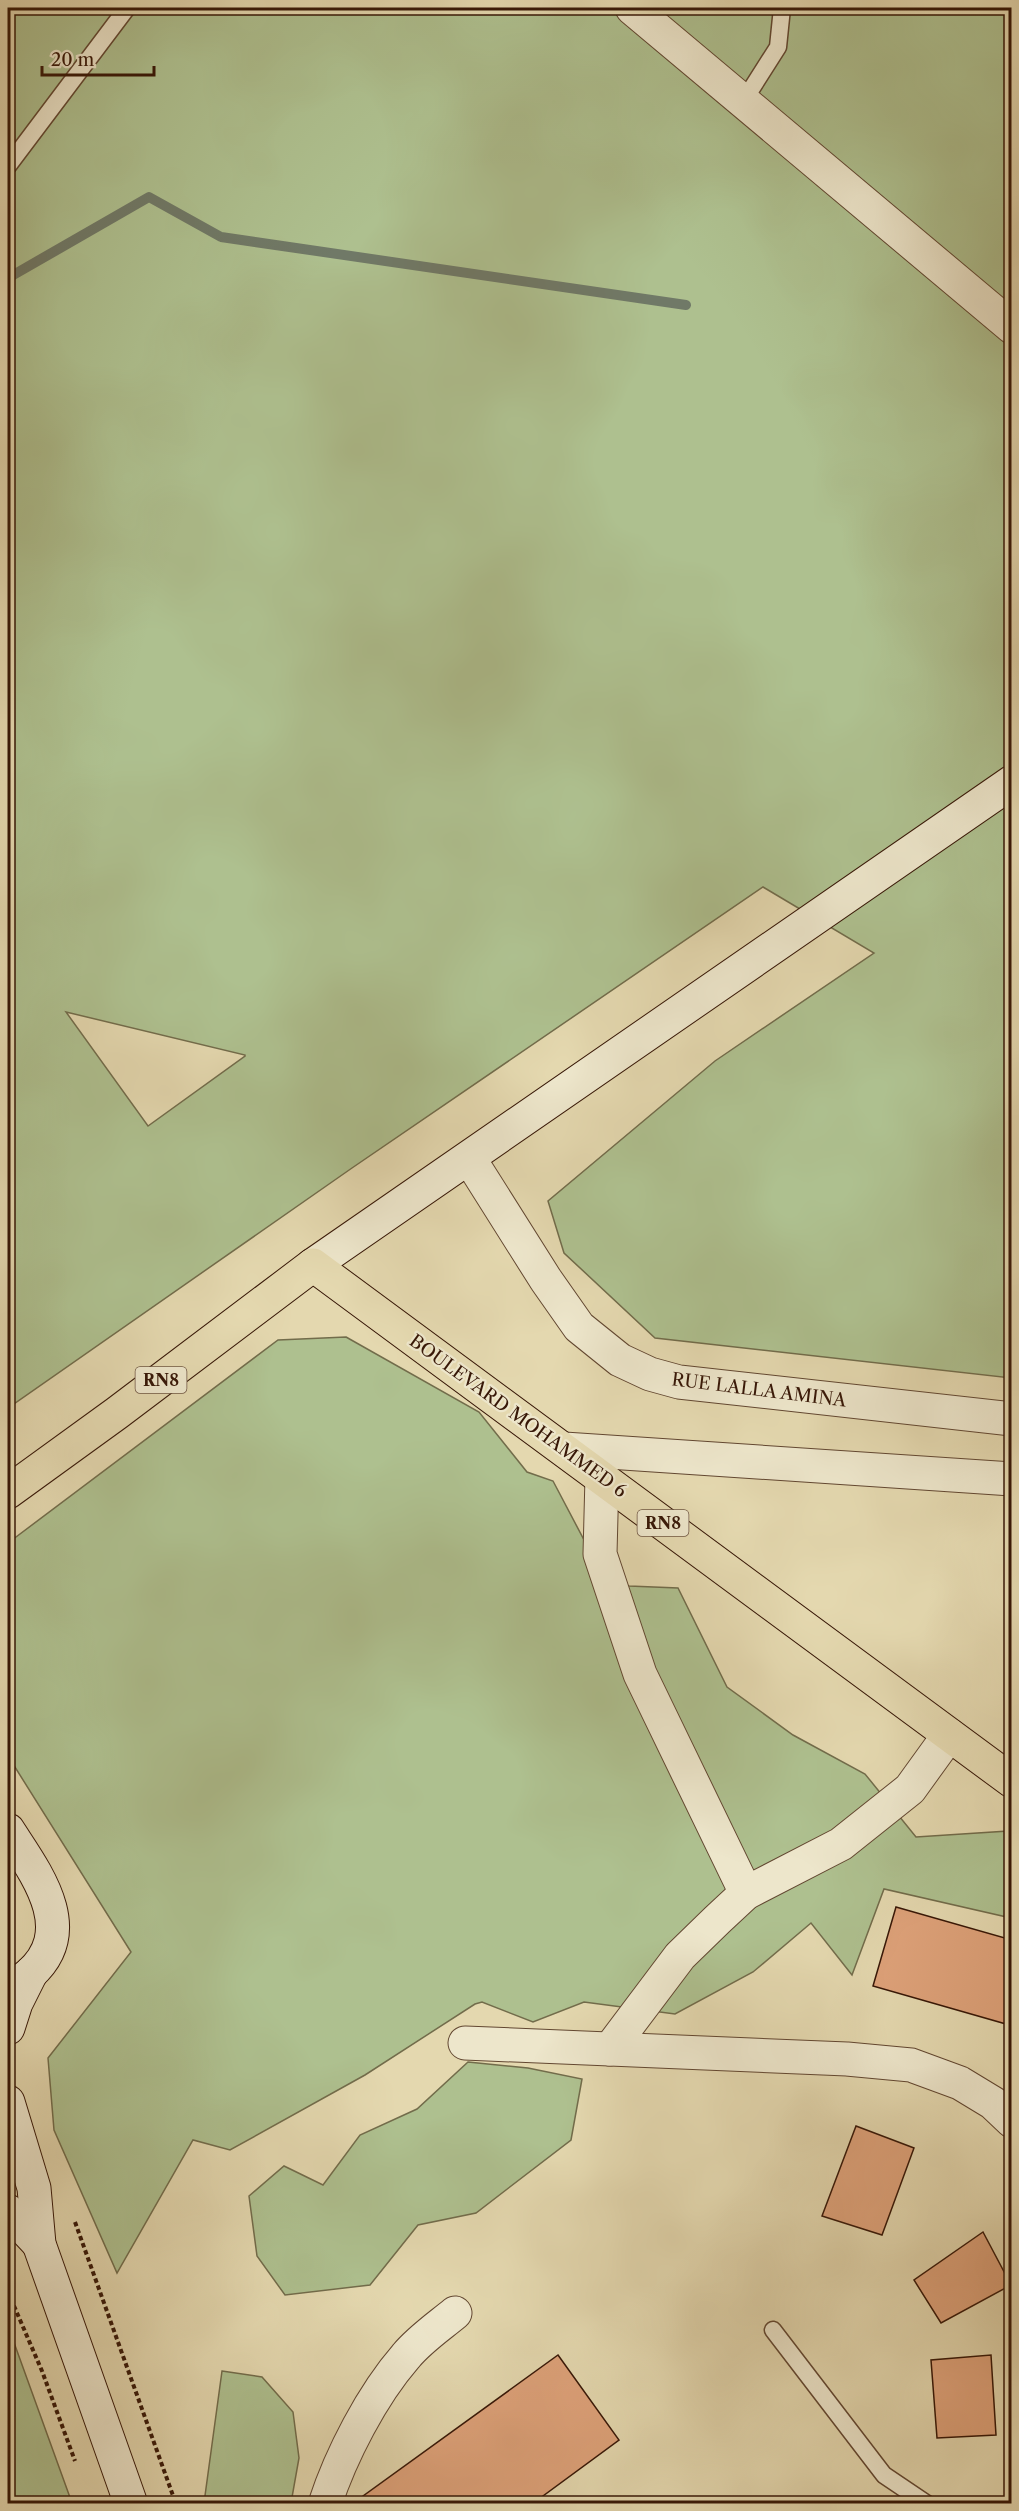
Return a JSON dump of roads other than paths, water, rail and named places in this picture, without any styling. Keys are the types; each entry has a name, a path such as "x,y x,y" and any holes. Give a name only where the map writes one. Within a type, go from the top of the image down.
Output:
{"main road":[{"name":"BOULEVARD MOHAMMED 6","path":"313,1265 1011,1782"},
{"name":"RN8","path":"8,1492 313,1265"}],"street":[{"path":"632,8 1011,327"},
{"path":"313,1265 1011,782"},
{"name":"RUE LALLA AMINA","path":"469,1158 546,1280 579,1326 620,1360 650,1374 680,1382 1011,1419"},
{"path":"564,1449 1011,1479"},
{"path":"602,1478 600,1554 640,1674 746,1893"},
{"path":"610,2049 680,1956 746,1893 841,1844 910,1789 949,1735"},
{"path":"8,1830 41,1881 52,1913 52,1936 45,1956 19,1981 16,2003 8,2028"},
{"path":"465,2043 847,2060 911,2065 960,2083 993,2103 1011,2121"},
{"path":"8,2102 34,2188 39,2244 131,2504"},
{"path":"8,2211 39,2244"},
{"path":"325,2504 351,2442 375,2400 406,2356 454,2313"}],"lane":[{"path":"8,166 127,8"},
{"path":"743,102 778,47 782,8"},
{"path":"772,2330 884,2475 927,2504"}],"waterway":[{"path":"8,278 149,197 221,237 686,305"}]}
